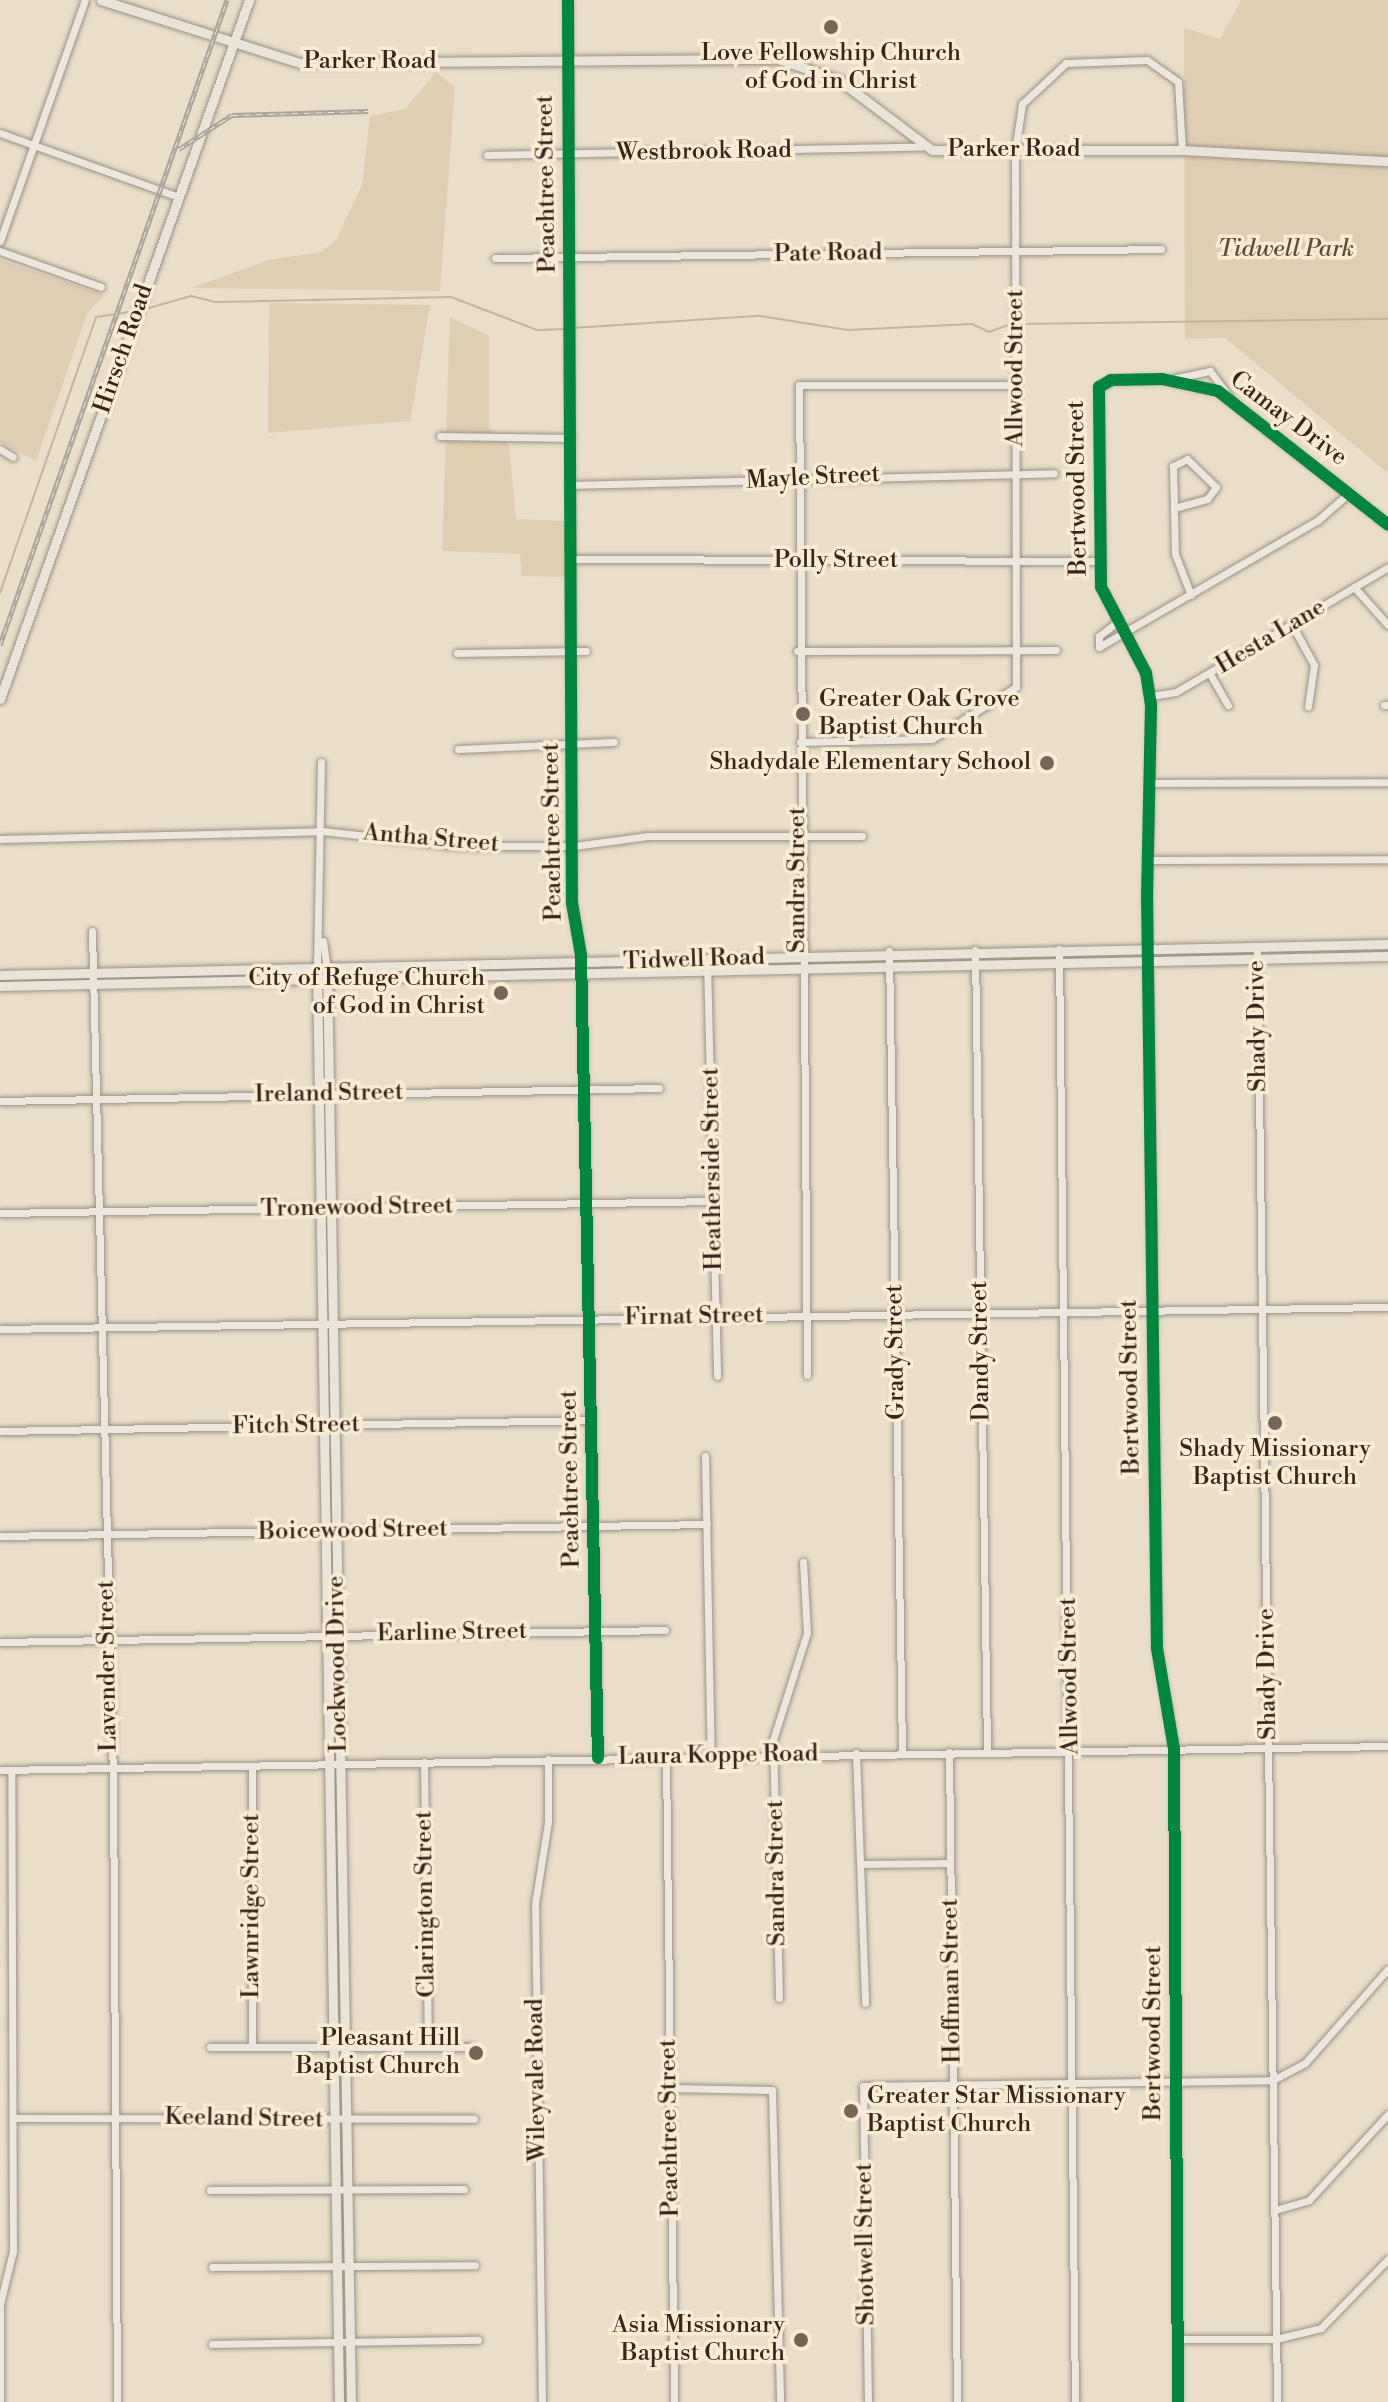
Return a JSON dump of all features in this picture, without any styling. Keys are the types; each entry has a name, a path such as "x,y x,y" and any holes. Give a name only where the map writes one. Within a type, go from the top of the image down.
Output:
{"main road":[{"name":"Parker Road","path":"101,0 232,46 300,63 778,59 812,67 918,148 1182,150 1388,161"},
{"name":"Hirsch Road","path":"0,699 176,196 249,0"},
{"name":"Tidwell Road","path":"0,975 16,980 95,984 322,969 581,965 799,967 1388,944"},
{"name":"Tidwell Road","path":"0,986 16,980 94,973 323,980 444,980 581,976 889,951 975,950 1059,955"},
{"name":"Tidwell Road","path":"1258,951 1388,956"},
{"path":"444,967 444,980"},
{"name":"Lockwood Drive","path":"322,969 331,1093 331,1208 323,1426 331,1532 333,1636 339,2402"},
{"name":"Lockwood Drive","path":"323,980 318,1094 320,1209 335,1426 331,1532"},
{"name":"Lockwood Drive","path":"335,1763 346,2048 351,2402"}],"street":[{"path":"0,241 85,0"},
{"name":"Peachtree Street","path":"568,0 574,846 585,1089 598,1758"},
{"name":"Allwood Street","path":"800,742 932,739 1013,692 1018,650 1015,151 1022,104 1066,63 1137,57 1169,71 1180,90 1182,150"},
{"path":"0,133 176,196"},
{"name":"Westbrook Road","path":"487,155 918,148"},
{"name":"Pate Road","path":"495,258 1161,249"},
{"path":"0,251 101,287"},
{"name":"Camay Drive","path":"1101,383 1171,380 1210,371 1229,396 1388,525"},
{"name":"Camay Drive","path":"1171,380 1229,396"},
{"name":"Bertwood Street","path":"1101,383 1101,587 1151,696 1152,860 1148,953 1157,1648 1174,1749 1178,2402"},
{"name":"Sandra Street","path":"807,1375 797,835 800,742 797,651 799,385 1016,385"},
{"path":"440,436 571,438"},
{"path":"0,449 13,457"},
{"path":"1174,508 1207,499 1216,487 1187,459 1174,462 1174,508 1176,564 1191,595"},
{"name":"Mayle Street","path":"572,485 797,476 1054,473"},
{"path":"1117,622 1097,644 1103,648 1125,636 1333,511 1349,493"},
{"name":"Polly Street","path":"572,559 1100,561"},
{"name":"Hesta Lane","path":"1151,696 1210,674 1388,567"},
{"path":"1354,587 1388,625"},
{"path":"1292,625 1314,665 1308,707"},
{"path":"797,651 1056,650"},
{"path":"457,653 586,651"},
{"path":"1210,674 1228,705"},
{"path":"458,749 614,742"},
{"name":"Lockwood Drive","path":"321,762 322,969"},
{"path":"1150,783 1388,782"},
{"name":"Antha Street","path":"0,839 322,831 458,846 574,846 648,836 862,836"},
{"path":"1152,860 1388,859"},
{"name":"Lavender Street","path":"92,931 108,1640 117,2402"},
{"name":"Dandy Street","path":"975,950 987,1751"},
{"name":"Grady Street","path":"889,951 902,1753"},
{"name":"Shady Drive","path":"1258,951 1277,2402"},
{"name":"Allwood Street","path":"1059,955 1071,1749 1075,2402"},
{"name":"Heatherside Street","path":"707,966 717,1376"},
{"name":"Ireland Street","path":"0,1101 659,1088"},
{"name":"Tronewood Street","path":"0,1213 713,1201"},
{"name":"Firnat Street","path":"0,1329 1388,1307"},
{"name":"Fitch Street","path":"0,1431 591,1420"},
{"path":"705,1456 711,1756"},
{"name":"Boicewood Street","path":"0,1536 707,1524"},
{"name":"Sandra Street","path":"779,1998 775,1755 778,1714 807,1633 803,1562"},
{"name":"Earline Street","path":"0,1642 665,1630"},
{"name":"Laura Koppe Road","path":"0,1770 1071,1749 1388,1746"},
{"name":"Hoffman Street","path":"949,1752 957,2402"},
{"path":"856,1753 863,1864 865,2003"},
{"name":"Peachtree Street","path":"666,1757 674,2402"},
{"name":"Wileyvale Road","path":"542,2402 535,1904 548,1822 548,1759"},
{"name":"Clarington Street","path":"424,1762 428,2046"},
{"name":"Lawnridge Street","path":"252,1766 252,2046"},
{"path":"0,2402 13,2118 11,1770"},
{"path":"863,1864 950,1863"},
{"path":"953,2085 1273,2080 1305,2063 1388,1969"},
{"path":"210,2047 471,2047"},
{"name":"Shotwell Street","path":"868,2402 863,2086 953,2085"},
{"path":"670,2088 772,2090 780,2402"},
{"path":"1275,2210 1309,2200 1388,2114"},
{"name":"Keeland Street","path":"13,2118 474,2119"},
{"path":"210,2190 464,2189"},
{"path":"1178,2339 1276,2339 1321,2328 1388,2259"},
{"path":"212,2267 475,2265"},
{"path":"212,2344 478,2340"}],"green space":[{"name":"Tidwell Park","path":"1241,0 1388,0 1388,473 1225,338 1185,339 1184,28 1220,39"},
{"path":"436,72 455,87 440,291 191,288 269,260 321,252 336,240 362,185 370,116 405,109"},
{"path":"0,260 104,295 87,314 36,461 0,442"},
{"path":"269,303 430,305 410,421 268,433"},
{"path":"450,317 489,336 489,429 509,445 516,519 564,521 569,577 522,576 520,554 442,551"}],"waterway":[{"path":"142,310 191,296 215,302 451,297 537,330 565,329"},
{"path":"0,593 96,317 136,311"},
{"path":"572,328 760,316 848,330 972,324 989,332 1011,324"},
{"path":"1018,324 1388,319"}],"railway":[{"path":"0,645 227,0"},
{"path":"179,149 232,115 368,111"}],"cycle path":[{"path":"568,0 572,903 581,955 598,1758"},
{"path":"1178,2402 1174,1749 1157,1648 1147,897 1151,705 1146,673 1101,587 1099,387 1111,380 1162,379 1218,391 1388,525"}],"place":[{"name":"Love Fellowship Church of God in Christ","path":"831,27"},
{"name":"Greater Oak Grove Baptist Church","path":"803,714"},
{"name":"Shadydale Elementary School","path":"1047,763"},
{"name":"City of Refuge Church of God in Christ","path":"501,993"},
{"name":"Shady Missionary Baptist Church","path":"1275,1423"},
{"name":"Pleasant Hill Baptist Church","path":"476,2053"},
{"name":"Greater Star Missionary Baptist Church","path":"851,2111"},
{"name":"Asia Missionary Baptist Church","path":"801,2340"}]}
